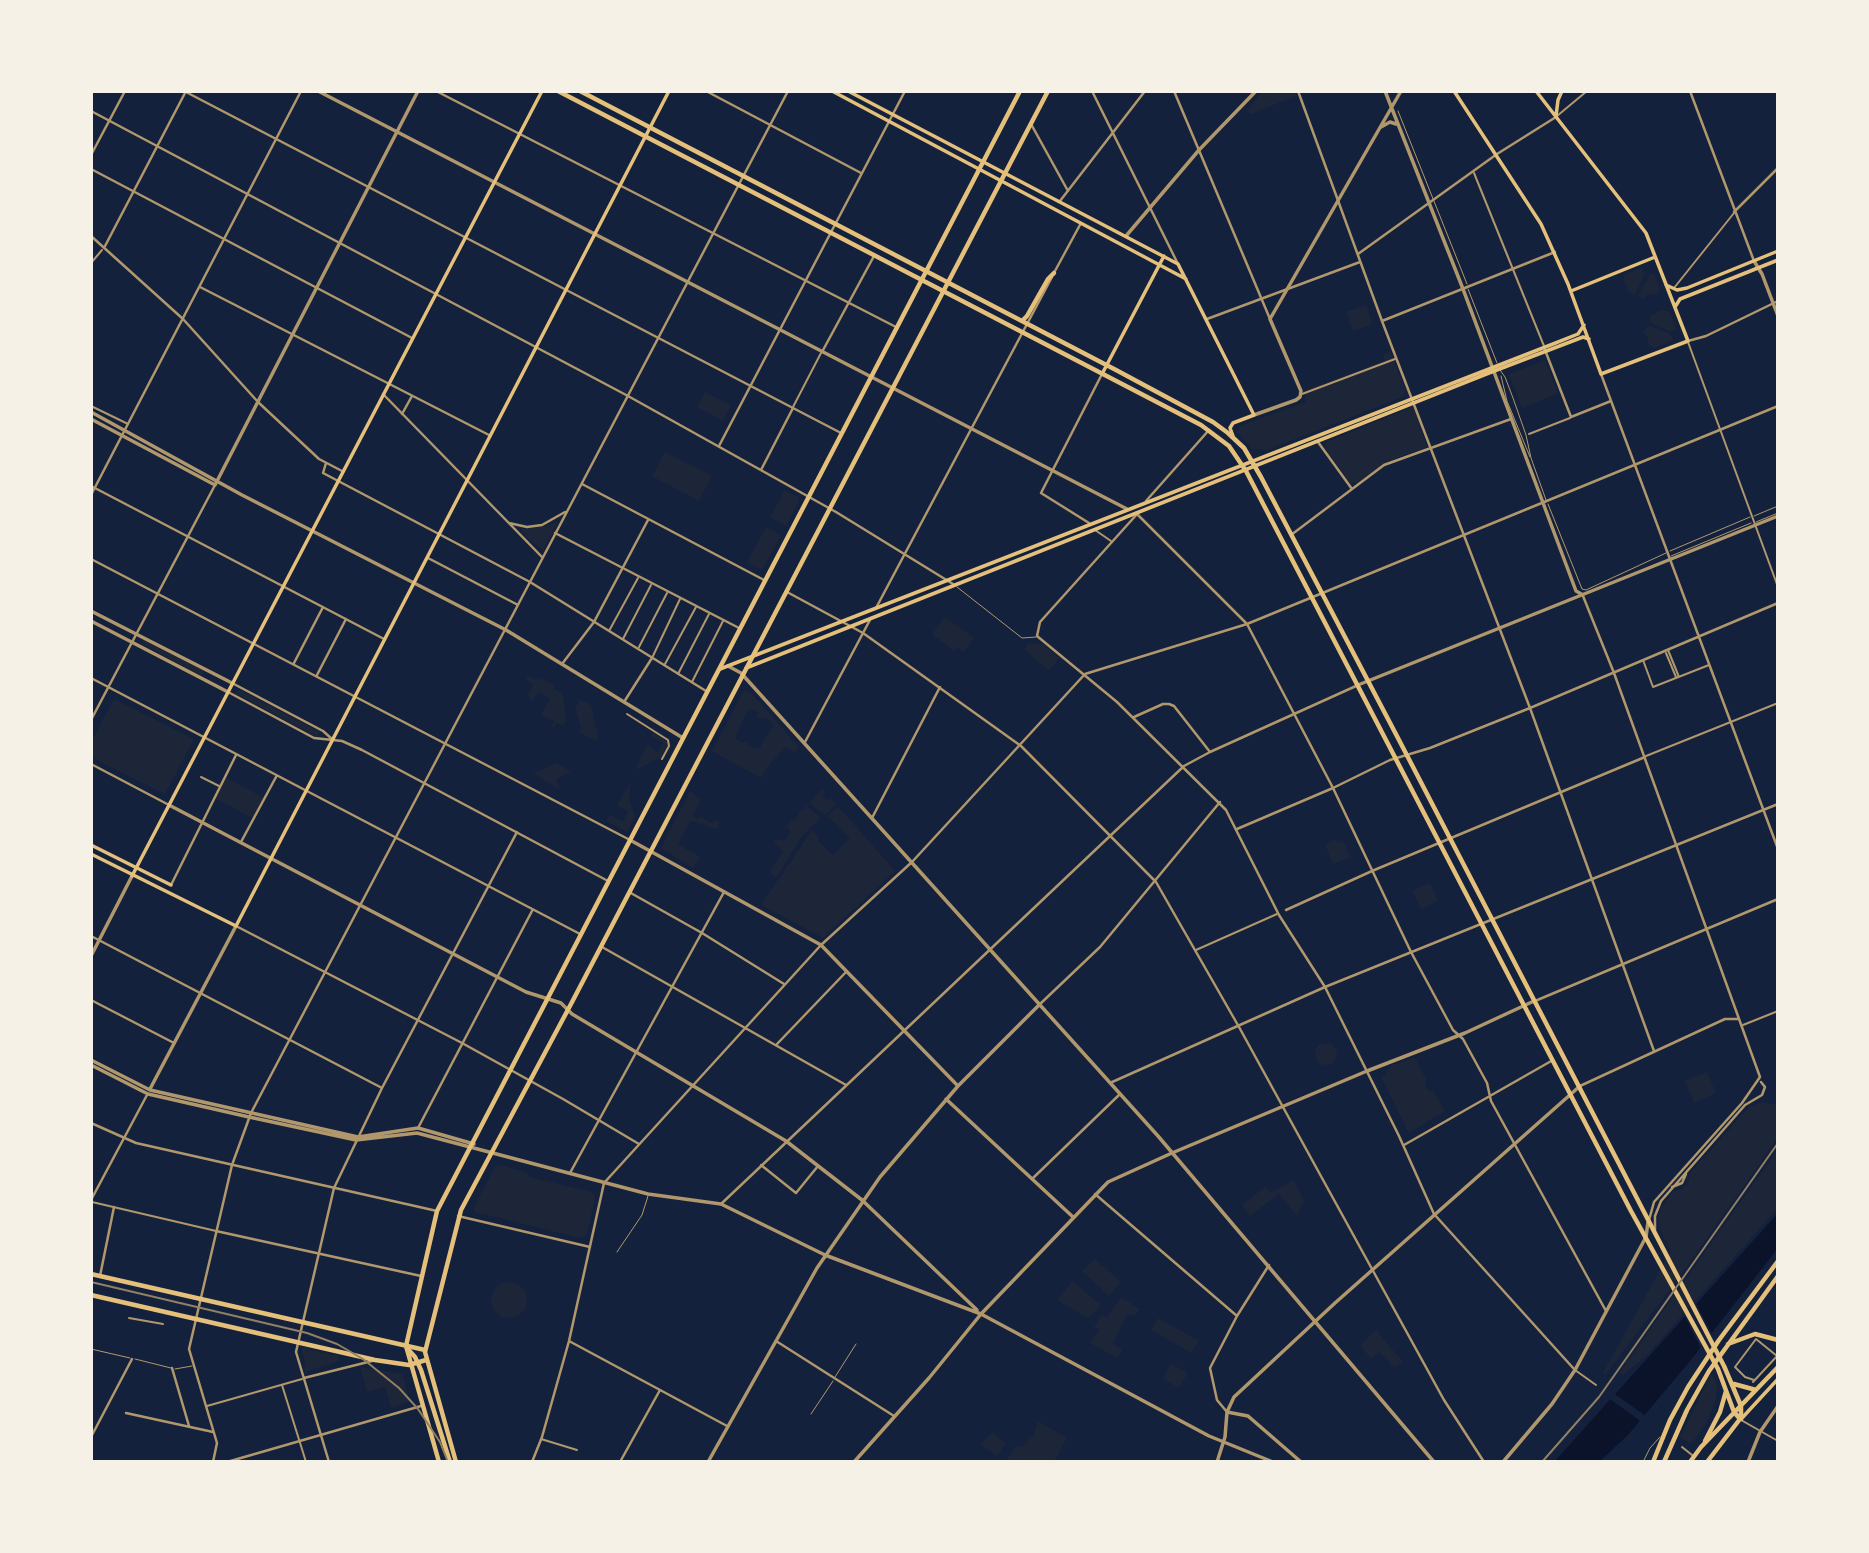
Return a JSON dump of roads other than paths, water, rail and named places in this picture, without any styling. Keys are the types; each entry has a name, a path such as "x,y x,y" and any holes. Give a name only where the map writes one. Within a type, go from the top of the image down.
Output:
{"main road":[{"path":"132,876 542,91"},
{"path":"558,91 1209,430 1229,446 1246,471 1569,1094 1718,1370 1734,1412 1740,1419"},
{"path":"580,91 1107,365 1213,422 1234,438 1256,467 1580,1086 1724,1366 1741,1406 1740,1419"},
{"path":"91,854 236,926 669,91"},
{"path":"832,91 1187,279"},
{"path":"848,91 1178,264 1254,415 1232,424 1234,438"},
{"path":"439,1462 409,1365 406,1346 437,1211 631,841 706,691 872,378 896,327 928,273 1020,91"},
{"path":"456,1462 425,1350 458,1216 1048,91"},
{"path":"1454,91 1541,224 1571,291 1601,374 1688,341 1646,233 1536,91"},
{"path":"1556,117 1562,91"},
{"path":"1044,202 1048,195"},
{"path":"1102,234 1107,226"},
{"path":"1665,284 1672,289 1687,288 1778,251"},
{"path":"1102,374 1164,257"},
{"path":"1571,291 1655,257"},
{"path":"1676,313 1675,305 1680,299 1778,260"},
{"path":"1024,323 1054,273"},
{"path":"718,670 1413,398 1493,369 1500,369 1578,334 1584,325"},
{"path":"1545,349 1583,337 1589,339"},
{"path":"747,668 1415,404 1493,369"},
{"path":"785,643 789,651"},
{"path":"91,845 171,885"},
{"path":"1653,1462 1679,1404 1700,1368 1778,1261"},
{"path":"91,1274 425,1350"},
{"path":"1665,1462 1697,1390 1778,1276"},
{"path":"91,1295 376,1360 409,1365 426,1360"},
{"path":"1727,1345 1755,1334 1778,1340"},
{"path":"406,1346 418,1363 450,1462"},
{"path":"1690,1462 1701,1447 1778,1367"},
{"path":"1707,1462 1740,1419 1778,1379"},
{"path":"1732,1383 1756,1390"},
{"path":"1701,1447 1722,1409 1726,1390"}],"street":[{"path":"91,155 125,91"},
{"path":"91,263 103,249 185,91 841,433"},
{"path":"91,495 301,91"},
{"path":"318,91 1126,509"},
{"path":"91,720 418,91"},
{"path":"436,91 896,327"},
{"path":"706,91 862,174"},
{"path":"213,1462 217,1443 189,1349 232,1165 250,1115 788,91"},
{"path":"719,446 905,91"},
{"path":"1092,91 1178,264"},
{"path":"1060,201 1145,91"},
{"path":"1174,91 1301,394"},
{"path":"1126,236 1199,150 1256,91"},
{"path":"1298,91 1382,321 1500,627 1654,1051"},
{"path":"1385,91 1465,288 1576,591 1583,595 1614,673 1760,1076 1759,1083 1723,1128"},
{"path":"1270,319 1401,91"},
{"path":"1358,254 1497,154 1556,117 1587,91"},
{"path":"1689,91 1734,212 1754,261 1775,302 1778,316"},
{"path":"1773,91 1778,92"},
{"path":"91,111 628,396 829,507 956,586"},
{"path":"1379,128 1390,122 1397,125"},
{"path":"1031,124 1068,191"},
{"path":"1672,289 1733,217 1734,212 1778,168"},
{"path":"91,169 412,338"},
{"path":"1473,171 1571,417"},
{"path":"1054,273 1081,223"},
{"path":"91,236 183,319 258,402 326,463 342,471"},
{"path":"1382,321 1555,252"},
{"path":"761,470 874,256"},
{"path":"1207,319 1360,262"},
{"path":"200,287 489,435"},
{"path":"1775,302 1706,336 1688,341 1778,587"},
{"path":"876,608 1022,334 1024,323"},
{"path":"1254,415 1296,400 1301,394 1397,359"},
{"path":"1089,523 1041,494 1102,374"},
{"path":"1601,374 1778,849"},
{"path":"383,394 542,557"},
{"path":"402,414 412,396"},
{"path":"1529,434 1611,401"},
{"path":"91,405 128,424"},
{"path":"532,1462 569,1341 604,1182 784,984 821,945 912,862 1085,674 1247,624 1778,406"},
{"path":"91,412 124,433 216,482 506,630 683,738"},
{"path":"91,419 124,433"},
{"path":"1292,535 1384,465 1511,419"},
{"path":"1146,501 1209,430"},
{"path":"1318,442 1352,489"},
{"path":"326,463 322,472 530,582 706,691"},
{"path":"581,484 764,580"},
{"path":"93,487 384,639"},
{"path":"506,522 520,526 542,525 567,510"},
{"path":"1596,1385 1575,1370 1434,1214 1325,987 1278,913 1237,829 1220,802 1085,674 1037,636 1040,622 1137,513 1247,624 1334,788 1411,952 1453,1030 1463,1040 1487,1083 1489,1097 1606,1311"},
{"path":"721,1204 1184,766 1356,686 1583,595 1669,556 1778,514"},
{"path":"562,664 594,622 649,519"},
{"path":"1094,529 1111,541"},
{"path":"555,533 740,629"},
{"path":"426,557 518,605"},
{"path":"91,559 650,850 821,945 958,1086"},
{"path":"609,631 639,578"},
{"path":"623,639 652,584"},
{"path":"638,649 667,592"},
{"path":"787,592 863,632 1021,746 1156,882 1444,1399 1484,1462"},
{"path":"624,702 652,657 680,598"},
{"path":"1237,829 1394,759 1530,708 1778,603"},
{"path":"665,666 696,606"},
{"path":"293,663 323,607"},
{"path":"91,611 319,729 332,739"},
{"path":"678,674 709,613"},
{"path":"804,744 871,618"},
{"path":"316,676 346,619"},
{"path":"692,682 724,620"},
{"path":"91,621 314,738 342,741 608,881"},
{"path":"1666,650 1678,677"},
{"path":"1643,660 1653,687 1710,664"},
{"path":"725,667 742,674 990,948 1269,1265 1434,1462"},
{"path":"91,678 580,934"},
{"path":"872,818 940,687"},
{"path":"1132,718 1163,704 1174,706 1210,752"},
{"path":"1196,951 1372,871 1559,792 1777,704 1778,711"},
{"path":"626,714 668,740 669,746 662,759"},
{"path":"171,885 236,755"},
{"path":"91,764 526,992 561,1003 636,1053 786,1141 863,1200 981,1314"},
{"path":"242,842 276,776"},
{"path":"201,777 220,787"},
{"path":"708,1462 825,1255 880,1177 958,1086 1088,960 1156,882 1220,802"},
{"path":"1110,1083 1325,987 1778,804"},
{"path":"329,1462 296,1352 334,1188 382,1087 517,832"},
{"path":"91,956 132,876"},
{"path":"629,892 784,984"},
{"path":"570,1172 724,892"},
{"path":"854,1462 929,1378 981,1314 1108,1182 1778,899"},
{"path":"418,1128 533,910"},
{"path":"421,1276 91,1201 236,926 462,1043 639,1144"},
{"path":"91,936 382,1087"},
{"path":"601,946 846,1085"},
{"path":"777,1044 846,972"},
{"path":"91,1000 174,1042"},
{"path":"1217,1462 1223,1443 1227,1412 1234,1397 1316,1320 1569,1094 1580,1086 1725,1019 1736,1010"},
{"path":"1741,1026 1778,1011"},
{"path":"1725,1019 1739,1019"},
{"path":"1403,1146 1553,1060"},
{"path":"91,1062 149,1092 250,1115 357,1138 418,1133 648,1194 721,1204 825,1255 981,1314 1223,1443 1273,1462"},
{"path":"1503,1462 1552,1404 1575,1370 1646,1237 1653,1204 1745,1105 1759,1097 1765,1088 1763,1083 1759,1083"},
{"path":"1753,1090 1759,1097"},
{"path":"1031,1180 1120,1094"},
{"path":"946,1099 1073,1218"},
{"path":"91,1123 123,1139 437,1211"},
{"path":"357,1138 418,1128 470,1145"},
{"path":"1655,1233 1657,1208 1701,1152"},
{"path":"761,1165 796,1192 818,1166"},
{"path":"1095,1195 1237,1316"},
{"path":"1653,1204 1657,1208"},
{"path":"99,1276 114,1208"},
{"path":"458,1216 590,1247"},
{"path":"1269,1265 1237,1316 1210,1369 1217,1401 1227,1412 1248,1416 1301,1462"},
{"path":"129,1318 163,1324"},
{"path":"1756,1339 1777,1355 1754,1381 1745,1377 1735,1367 1756,1339"},
{"path":"775,1340 894,1416"},
{"path":"569,1341 727,1426"},
{"path":"91,1437 132,1359"},
{"path":"206,1406 376,1360"},
{"path":"172,1368 189,1427"},
{"path":"282,1384 306,1462"},
{"path":"620,1462 660,1390"},
{"path":"228,1462 421,1405"},
{"path":"1748,1462 1760,1432 1778,1406"},
{"path":"126,1413 213,1432"},
{"path":"1740,1419 1778,1441"},
{"path":"541,1439 577,1450"},
{"path":"1682,1447 1694,1456"}],"lane":[{"path":"1399,111 1432,203"},
{"path":"1465,288 1505,377 1526,435 1545,503 1581,589 1586,590 1662,556 1669,556 1778,506"},
{"path":"1500,369 1503,390 1531,458"},
{"path":"956,586 1022,638 1037,636"},
{"path":"617,1252 642,1215 648,1194"},
{"path":"811,1414 856,1344"},
{"path":"91,1349 172,1368 194,1366"},
{"path":"1643,1462 1650,1448 1666,1430"}],"railway":[{"path":"1542,1462 1599,1397 1778,1143"},
{"path":"91,1282 307,1333 337,1344 363,1359 399,1388 418,1409 440,1442 448,1462"}]}
